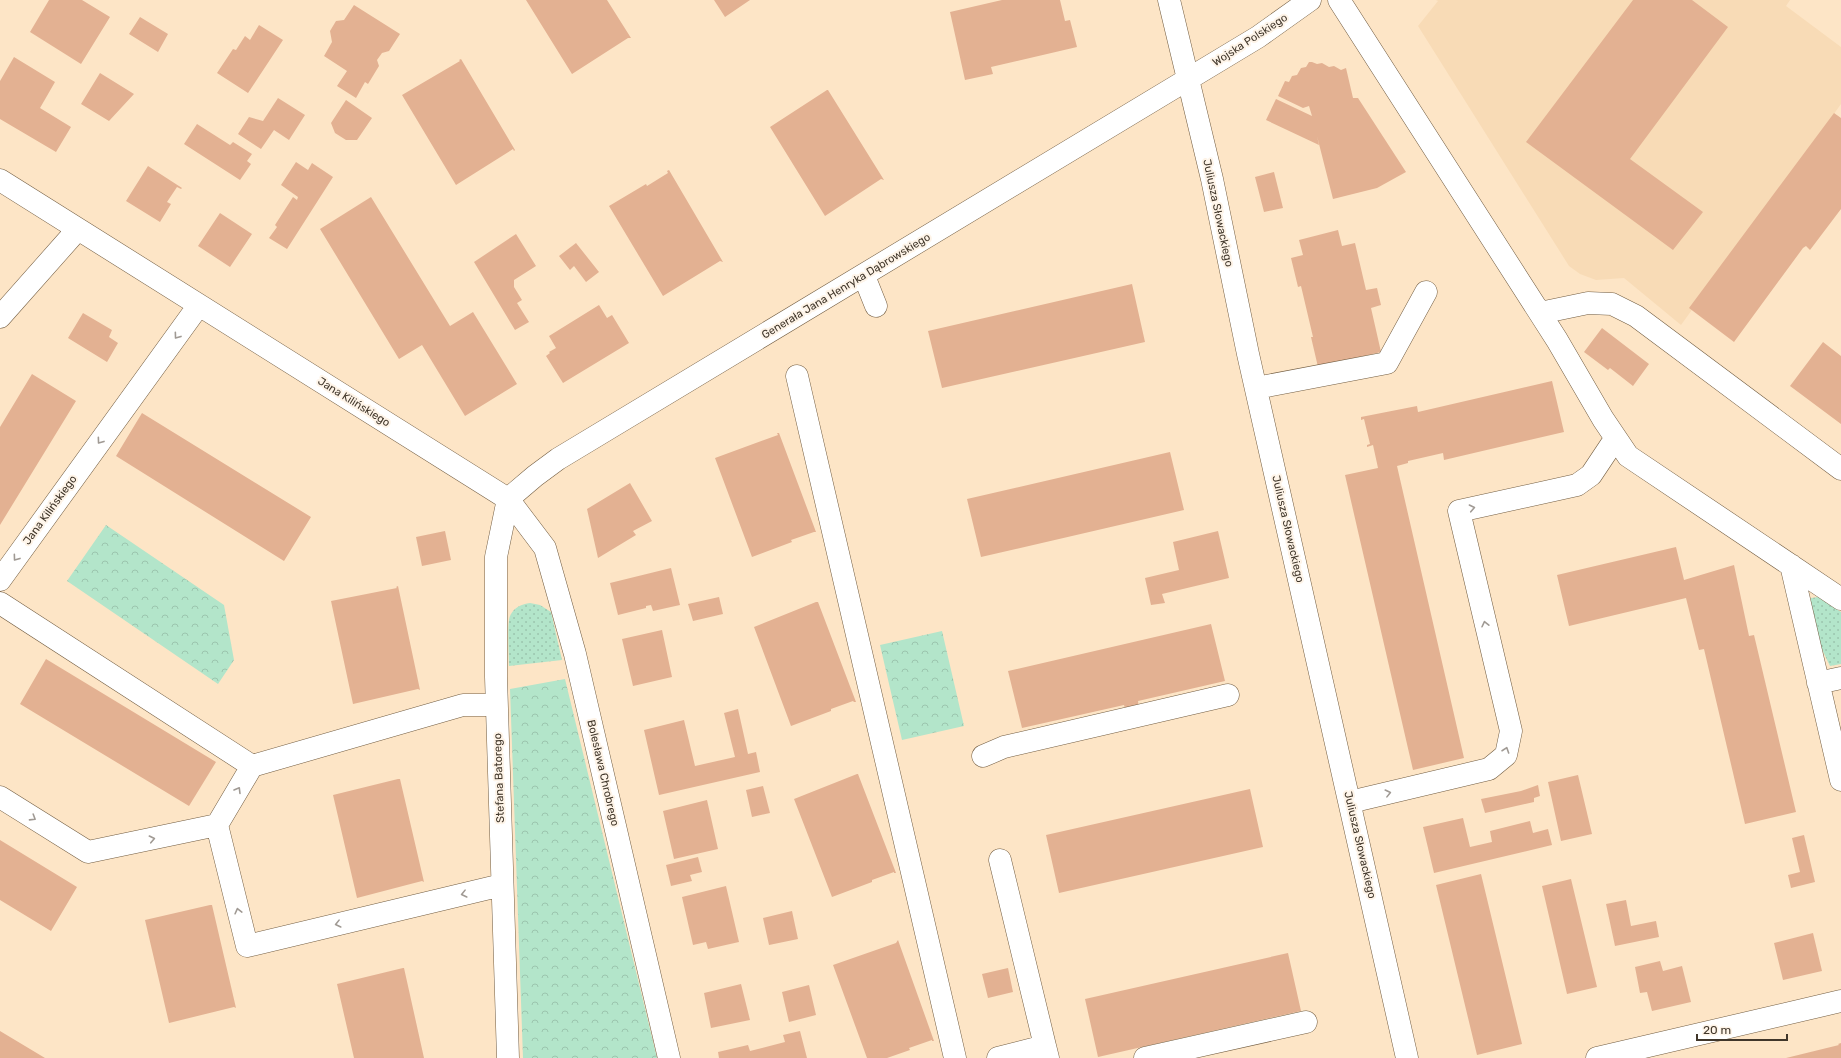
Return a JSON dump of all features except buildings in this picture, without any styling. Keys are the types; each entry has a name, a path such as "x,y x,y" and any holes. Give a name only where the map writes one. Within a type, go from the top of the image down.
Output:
{"street":[{"name":"Juliusza Słowackiego","path":"1170,0 1212,179 1256,388 1407,1058"},
{"name":"Wojska Polskiego","path":"1188,78 1258,37 1310,0"},
{"path":"1339,0 1540,313 1615,438 1628,456 1841,599"},
{"name":"Generała Jana Henryka Dąbrowskiego","path":"508,499 558,459 864,276 1188,78"},
{"name":"Jana Kilińskiego","path":"0,180 508,499"},
{"path":"0,317 78,229"},
{"path":"864,276 876,306"},
{"path":"1256,388 1387,363 1426,292"},
{"path":"1540,313 1588,303 1612,304 1636,316 1841,469"},
{"name":"Jana Kilińskiego","path":"0,580 200,305"},
{"path":"797,376 955,1058"},
{"path":"1350,802 1489,769 1506,755 1510,731 1459,511 1577,485 1591,475 1615,438"},
{"name":"Stefana Batorego","path":"508,499 496,557 496,705 508,1058"},
{"name":"Bolesława Chrobrego","path":"508,499 545,548 575,654 670,1058"},
{"path":"1791,566 1841,780"},
{"path":"0,603 252,766"},
{"path":"1818,683 1841,678"},
{"path":"983,756 1004,747 1228,695"},
{"path":"496,705 463,705 252,766 217,826 247,946 502,885"},
{"path":"0,797 88,852 217,826"},
{"path":"998,1058 1047,1052 1000,860"},
{"path":"1597,1058 1841,1001"},
{"path":"1145,1058 1306,1022"}],"shaded area":[{"path":"1436,0 1790,0 1786,6 1841,47 1841,104 1681,325 1624,278 1596,280 1580,274 1569,266 1418,26 1438,1"}],"green space":[{"path":"106,525 224,605 234,660 218,684 67,581"},
{"path":"1818,597 1841,612 1841,664 1830,666 1815,633 1810,615 1810,606 1811,598"},
{"path":"530,603 540,605 551,612 562,660 509,666 508,632 510,616 518,606"},
{"path":"942,631 964,726 902,740 880,645"},
{"path":"565,679 657,1058 523,1058 510,689"}]}
